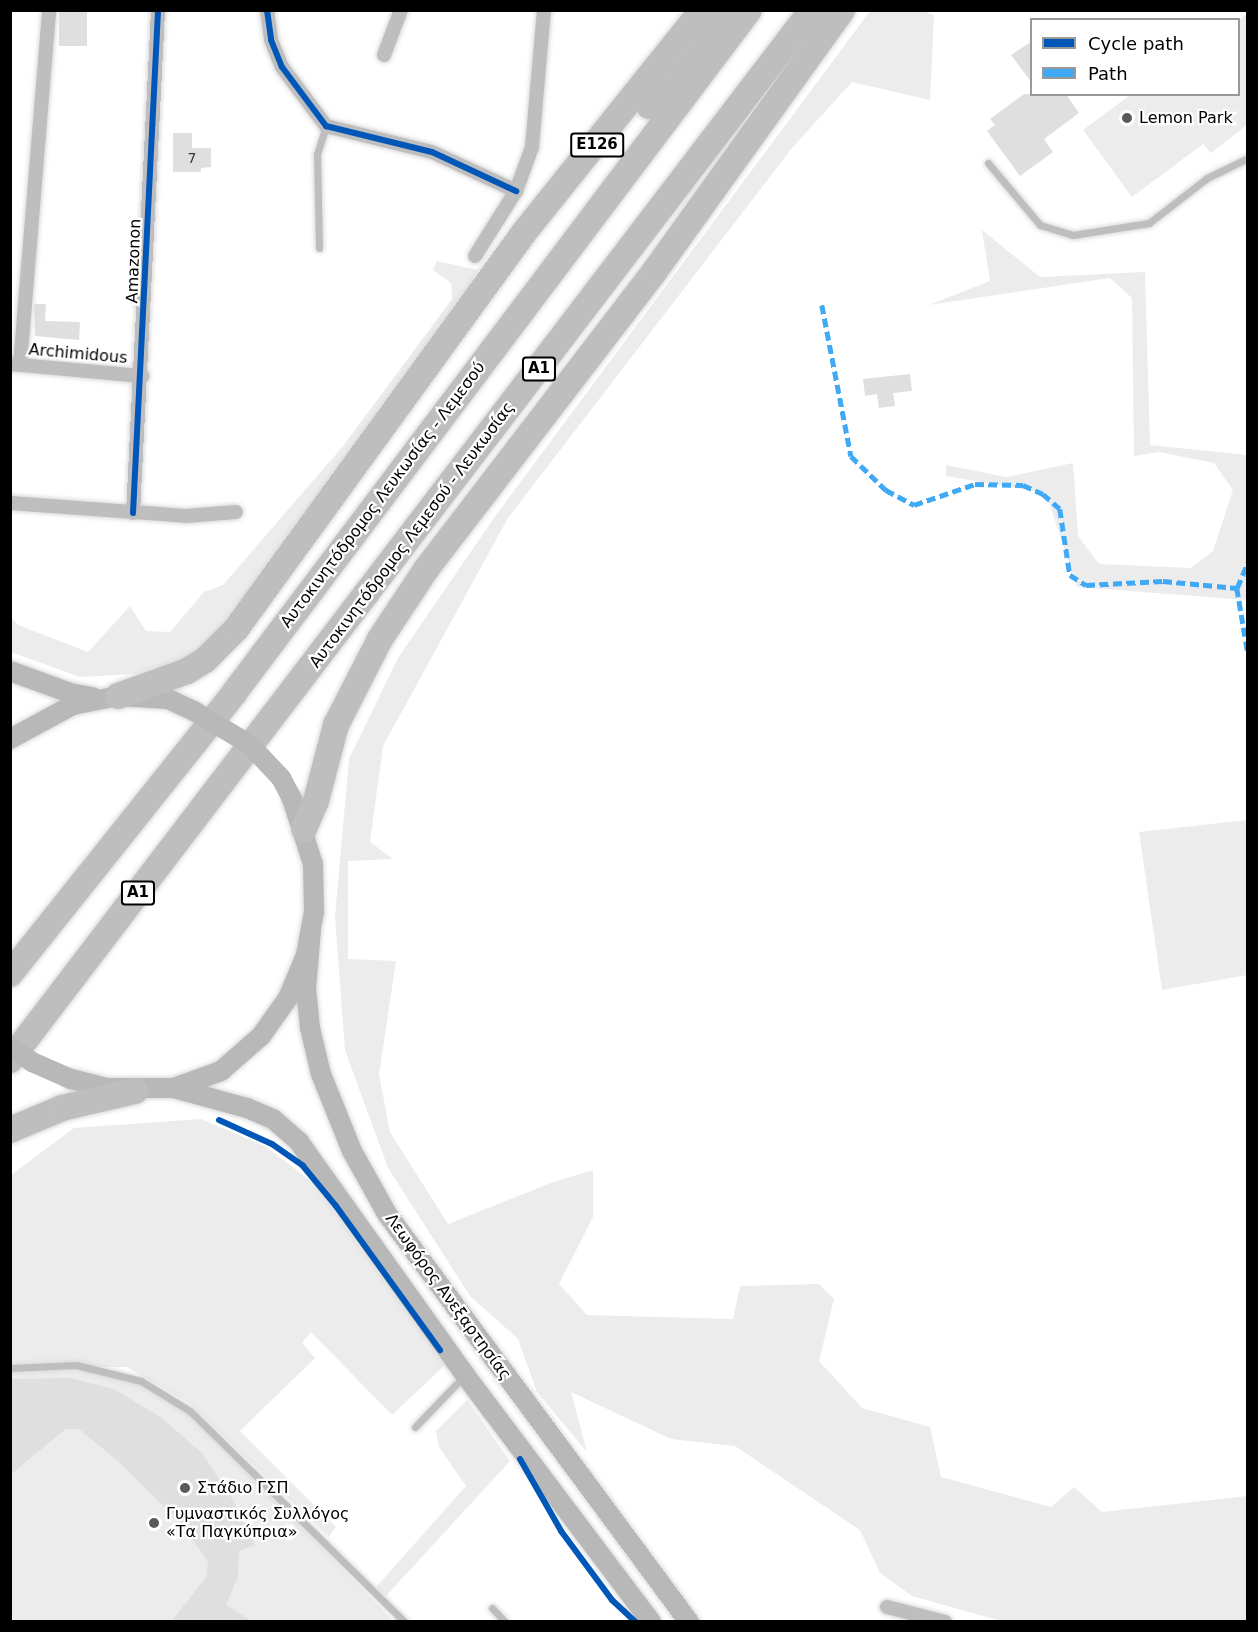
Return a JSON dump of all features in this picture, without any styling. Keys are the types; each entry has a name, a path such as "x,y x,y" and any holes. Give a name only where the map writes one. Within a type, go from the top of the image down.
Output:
{"highway":[{"name":"E126","path":"493,280 526,230 702,10"},
{"path":"111,697 187,671 205,660 236,629 493,280 665,88 727,10"},
{"name":"Αυτοκινητόδρομος Λευκωσίας - Λεμεσού","path":"10,974 234,693 749,10"},
{"name":"Αυτοκινητόδρομος Λεμεσού - Λευκωσίας","path":"10,1060 812,10"},
{"path":"304,829 316,801 336,725 380,639 428,568 654,272 842,10"},
{"path":"10,1130 62,1108 135,1091"}],"main road":[{"path":"10,671 70,693 168,699 194,711 249,744 281,778 304,829 313,864 310,930 306,955 288,998 261,1036 221,1071 174,1088 135,1091 71,1079 32,1062 10,1046"},
{"path":"10,739 73,705 111,697"},
{"name":"Λεωφόρος Ανεξαρτησίας","path":"310,930 306,988 310,1028 321,1074 352,1151 387,1214 689,1622"},
{"name":"Λεωφόρος Ανεξαρτησίας","path":"174,1088 273,1119 299,1142 363,1228 465,1375 651,1622"}],"street":[{"path":"15,364 49,10"},
{"name":"Amazonon","path":"133,513 142,376 158,10"},
{"path":"267,10 271,40 282,67 326,126 432,152 516,190"},
{"path":"384,55 401,10"},
{"path":"475,256 516,190 532,147 544,10"},
{"name":"Archimidous","path":"15,364 142,376"},
{"path":"10,502 186,516 236,512"},
{"path":"886,1607 945,1622"}],"lane":[{"path":"319,248 317,154 326,126"},
{"path":"988,163 1040,225 1073,235 1149,223 1207,178 1248,159"},
{"path":"10,1368 76,1365 141,1382 190,1411 405,1622"},
{"path":"415,1427 465,1375"},
{"path":"492,1608 505,1622"}],"shaded area":[{"path":"870,11 923,11 934,15 930,100 852,82 792,148 508,518 383,746 370,842 393,859 348,861 348,959 396,961 379,1074 390,1132 448,1224 551,1183 593,1170 593,1217 559,1284 587,1315 733,1319 740,1286 819,1284 834,1299 819,1361 862,1408 930,1427 941,1477 1051,1507 1074,1487 1102,1512 1247,1496 1247,1621 1001,1621 912,1596 880,1573 860,1530 735,1446 671,1439 571,1392 587,1452 537,1392 518,1339 470,1296 388,1168 345,1050 335,917 349,759 398,658 496,515"},
{"path":"1247,13 1247,125 1211,153 1203,144 1132,197 1083,130 1129,96 1240,96 1240,19"},
{"path":"982,230 1040,277 1145,272 1150,445 1247,455 1247,600 1077,587 1046,493 946,476 946,465 1006,477 1073,463 1078,536 1099,564 1191,568 1213,551 1233,490 1214,463 1159,452 1134,456 1132,298 1110,278 929,305 990,281"},
{"path":"437,261 478,270 470,286 242,610 190,658 135,674 80,677 11,652 11,617 18,625 88,652 130,606 146,631 170,632 204,592 223,585 343,446 452,299 451,283 433,270"},
{"path":"1247,820 1247,975 1162,990 1139,832"},
{"path":"201,1119 265,1146 315,1184 445,1365 392,1415 311,1332 302,1343 315,1358 240,1431 336,1527 329,1537 189,1403 127,1367 100,1367 152,1385 202,1424 393,1621 11,1622 11,1175 74,1128"},
{"path":"467,1400 510,1461 386,1596 376,1587 466,1486 439,1447 436,1431"}],"building":[{"path":"59,10 87,10 87,46 59,46"},
{"path":"1030,42 1030,80 1011,55"},
{"path":"1024,94 1067,96 1079,113 1044,139 1053,152 1020,176 987,131 995,125 990,119"},
{"path":"173,133 192,133 192,148 211,148 211,167 201,168 201,172 173,172"},
{"path":"34,304 46,304 45,321 80,322 79,340 35,336"},
{"path":"910,374 912,391 893,393 895,406 879,408 877,394 865,396 863,379"},
{"name":"Στάδιο ΓΣΠ","path":"71,1378 114,1389 162,1418 202,1453 233,1500 255,1545 239,1551 238,1577 226,1605 253,1622 171,1622 206,1577 208,1561 178,1520 119,1462 79,1429 66,1429 10,1475 10,1379"}],"marked path":[{"path":"822,305 851,456 886,490 914,505 975,484 1023,485 1043,494 1060,509 1070,575 1086,585 1163,581 1237,588 1248,562"},
{"path":"1237,588 1248,654"}],"cycle path":[{"path":"133,513 158,10"},
{"path":"267,10 271,40 282,67 326,126 432,152 516,191"},
{"path":"219,1120 272,1144 303,1166 336,1206 440,1350"},
{"path":"520,1459 561,1531 612,1600 636,1622"}],"place":[{"name":"Lemon Park","path":"1127,118"},
{"name":"Στάδιο ΓΣΠ","path":"185,1488"},
{"name":"Γυμναστικός Συλλόγος «Τα Παγκύπρια»","path":"154,1523"}]}
